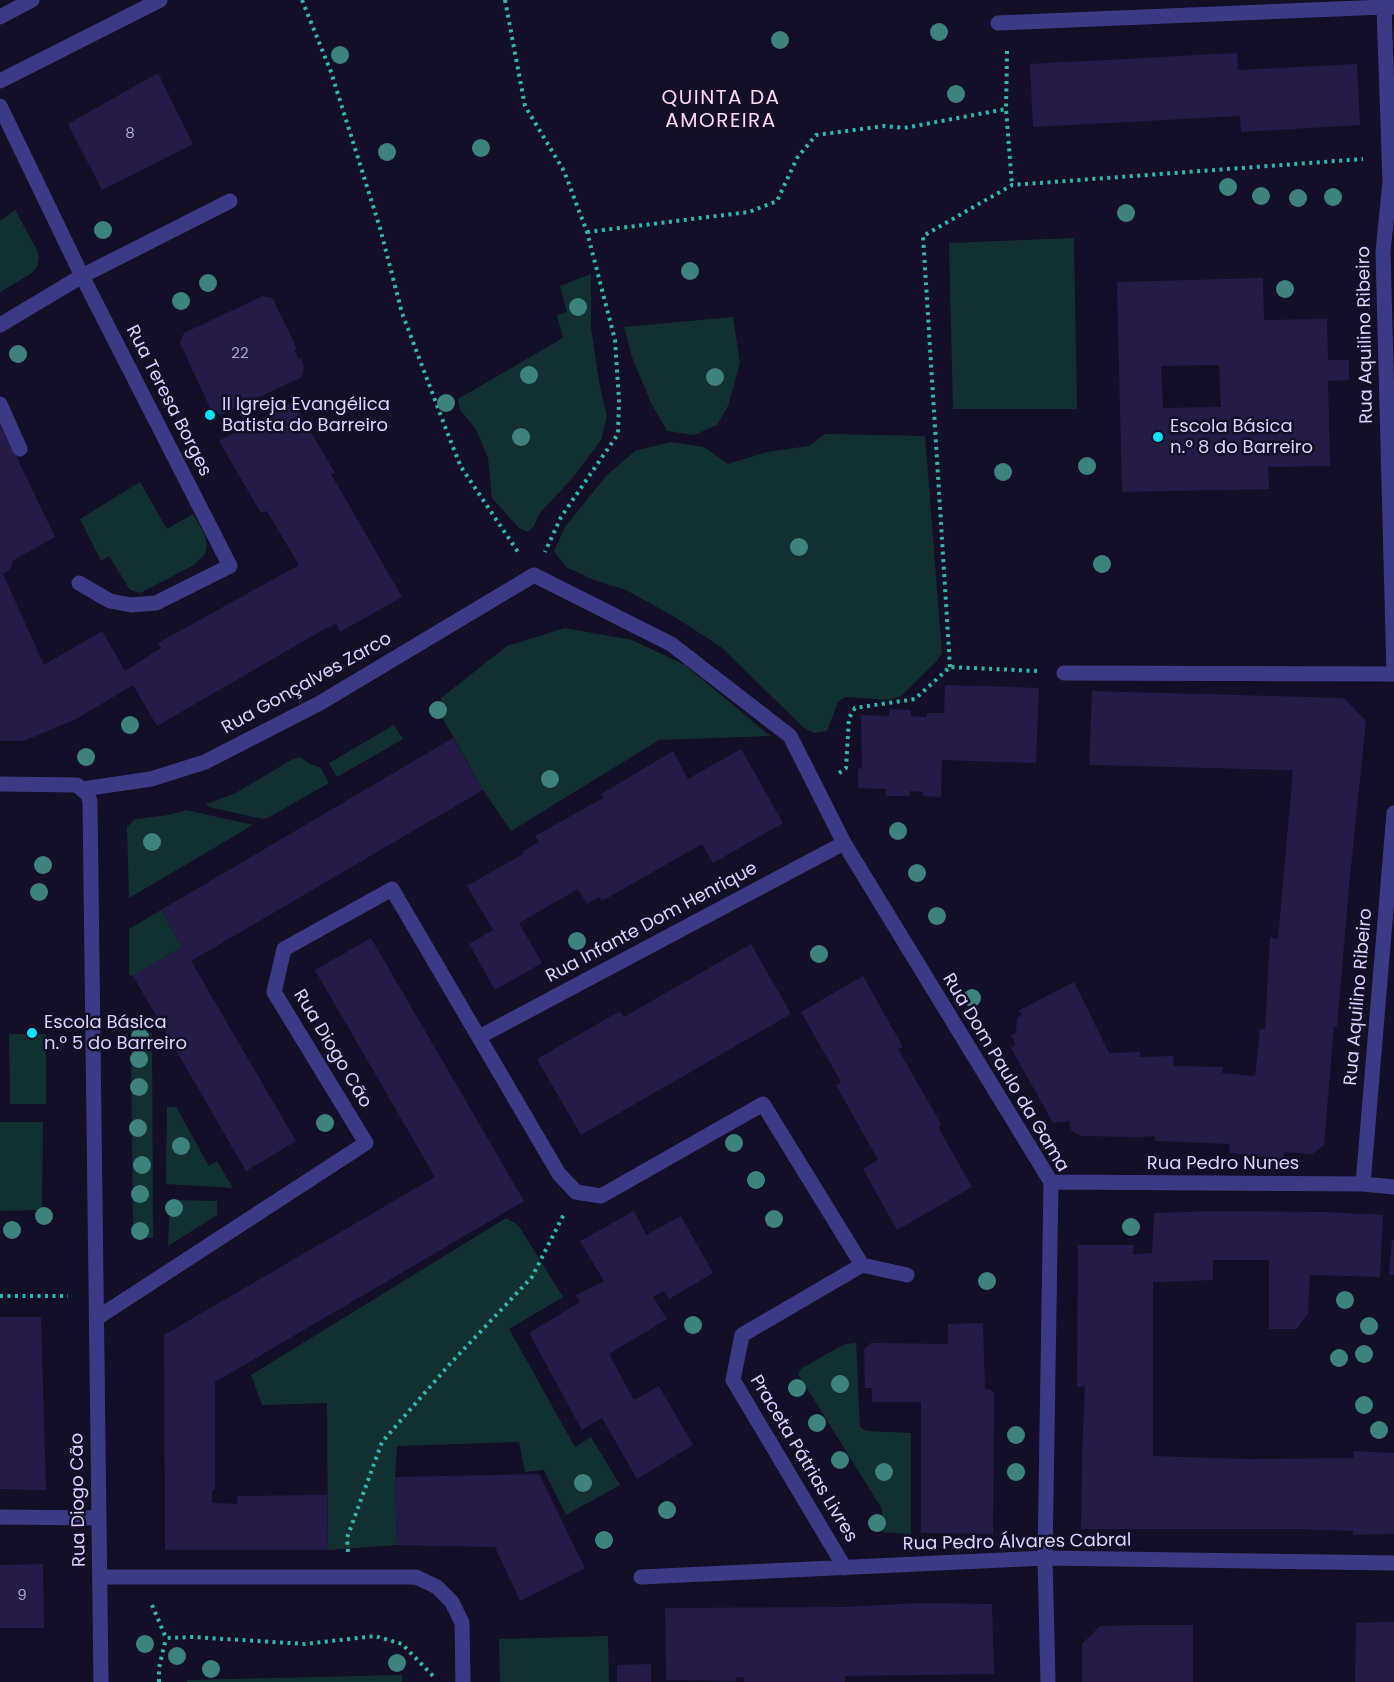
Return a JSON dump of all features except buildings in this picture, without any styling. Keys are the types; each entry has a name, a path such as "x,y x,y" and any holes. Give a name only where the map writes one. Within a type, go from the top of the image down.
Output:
{"street":[{"path":"0,17 32,0"},
{"path":"0,81 160,0"},
{"path":"998,23 1389,7"},
{"name":"Rua Aquilino Ribeiro","path":"1389,7 1390,182 1383,252 1389,280 1389,516 1394,673"},
{"name":"Rua Teresa Borges","path":"0,106 82,276 230,566 156,603 132,605 110,601 80,583"},
{"path":"0,325 82,276 230,201"},
{"path":"0,404 20,449"},
{"name":"Rua Dom Paulo da Gama","path":"534,575 671,644 790,736 844,843 1051,1182 1045,1558 1047,1682"},
{"name":"Rua Gonçalves Zarco","path":"83,789 151,779 206,762 320,703 534,575"},
{"path":"1064,672 1394,673"},
{"path":"0,784 69,784 78,785 83,789"},
{"name":"Rua Diogo Cão","path":"83,789 90,802 101,1682"},
{"name":"Rua Aquilino Ribeiro","path":"1363,1184 1394,813"},
{"name":"Rua Infante Dom Henrique","path":"479,1037 844,843"},
{"name":"Rua Diogo Cão","path":"97,1318 366,1143 274,992 284,949 392,890 479,1037"},
{"path":"479,1037 559,1174 576,1192 601,1196 763,1104 862,1265 907,1275"},
{"name":"Rua Pedro Nunes","path":"1051,1182 1363,1184 1394,1187"},
{"name":"Praceta Pátrias Livres","path":"845,1568 733,1380 742,1335 862,1265"},
{"path":"0,1517 99,1518"},
{"name":"Rua Pedro Álvares Cabral","path":"641,1577 1045,1558 1394,1563"},
{"path":"100,1577 416,1577 437,1587 445,1594 452,1602 462,1623 463,1682"}],"path":[{"path":"302,0 334,83 380,228 402,313 461,467 534,575"},
{"path":"506,0 525,106 564,171 587,232 615,340 619,400 618,434 561,517 534,575"},
{"path":"998,23 1007,45 1006,109 1012,185"},
{"path":"587,232 749,212 777,201 798,158 816,135 885,126 904,128 1006,109"},
{"path":"951,667 923,236 1012,185 1389,157"},
{"path":"818,791 846,768 849,718 855,708 915,699 951,667 1064,672"},
{"path":"348,1553 347,1538 382,1442 449,1365 532,1276 576,1192"},
{"path":"0,1296 96,1296"},
{"path":"151,1604 166,1638 159,1668 159,1682"},
{"path":"166,1638 193,1637 305,1644 375,1636 402,1644 436,1679"}],"green space":[{"path":"15,210 39,258 37,267 32,273 0,292 0,221"},
{"path":"1074,238 1077,409 953,409 949,243"},
{"path":"591,274 591,329 607,416 601,440 575,475 539,514 534,526 528,532 519,528 492,498 488,458 476,429 460,410 458,399 563,338 557,315 567,312 560,286"},
{"path":"733,317 740,363 728,406 717,425 694,435 667,431 651,403 632,357 624,327"},
{"path":"825,434 925,436 942,653 936,662 901,696 890,700 845,697 838,702 827,731 814,733 803,727 721,647 675,617 626,590 594,580 566,567 554,551 565,527 606,476 635,451 670,442 704,447 728,464 767,452 809,446"},
{"path":"140,482 167,529 193,514 205,535 207,545 205,554 194,565 140,593 130,590 109,556 101,561 80,519"},
{"path":"565,628 632,640 685,665 770,736 659,740 511,831 483,790 442,717 441,698 507,646"},
{"path":"394,725 403,739 337,777 329,763"},
{"path":"300,757 321,768 329,783 271,816 264,819 258,818 209,807 206,804 234,794"},
{"path":"186,810 253,825 129,898 127,827 135,819 169,815"},
{"path":"161,910 182,947 133,976 129,975 129,929"},
{"path":"131,1029 152,1033 153,1238 133,1238"},
{"path":"9,1034 46,1034 46,1104 10,1104"},
{"path":"167,1107 176,1107 209,1166 217,1161 233,1188 166,1184"},
{"path":"0,1122 43,1122 42,1210 0,1211"},
{"path":"170,1200 217,1201 217,1215 168,1246"},
{"path":"506,1218 518,1225 563,1297 509,1329 575,1447 591,1437 620,1485 566,1515 544,1470 525,1472 519,1442 397,1446 395,1477 397,1545 328,1550 327,1403 262,1405 251,1375"},
{"path":"856,1343 860,1427 866,1431 911,1433 911,1534 882,1532 882,1509 798,1374 802,1368 839,1347"},
{"path":"608,1636 609,1682 500,1682 499,1639"},
{"path":"402,1675 402,1682 187,1682 187,1680"}],"place":[{"name":"II Igreja Evangélica Batista do Barreiro","path":"210,415"},
{"name":"Escola Básica n.º 8 do Barreiro","path":"1158,437"},
{"name":"Escola Básica n.º 5 do Barreiro","path":"32,1033"}],"district":[{"name":"QUINTA DA AMOREIRA","path":"721,110"}]}
